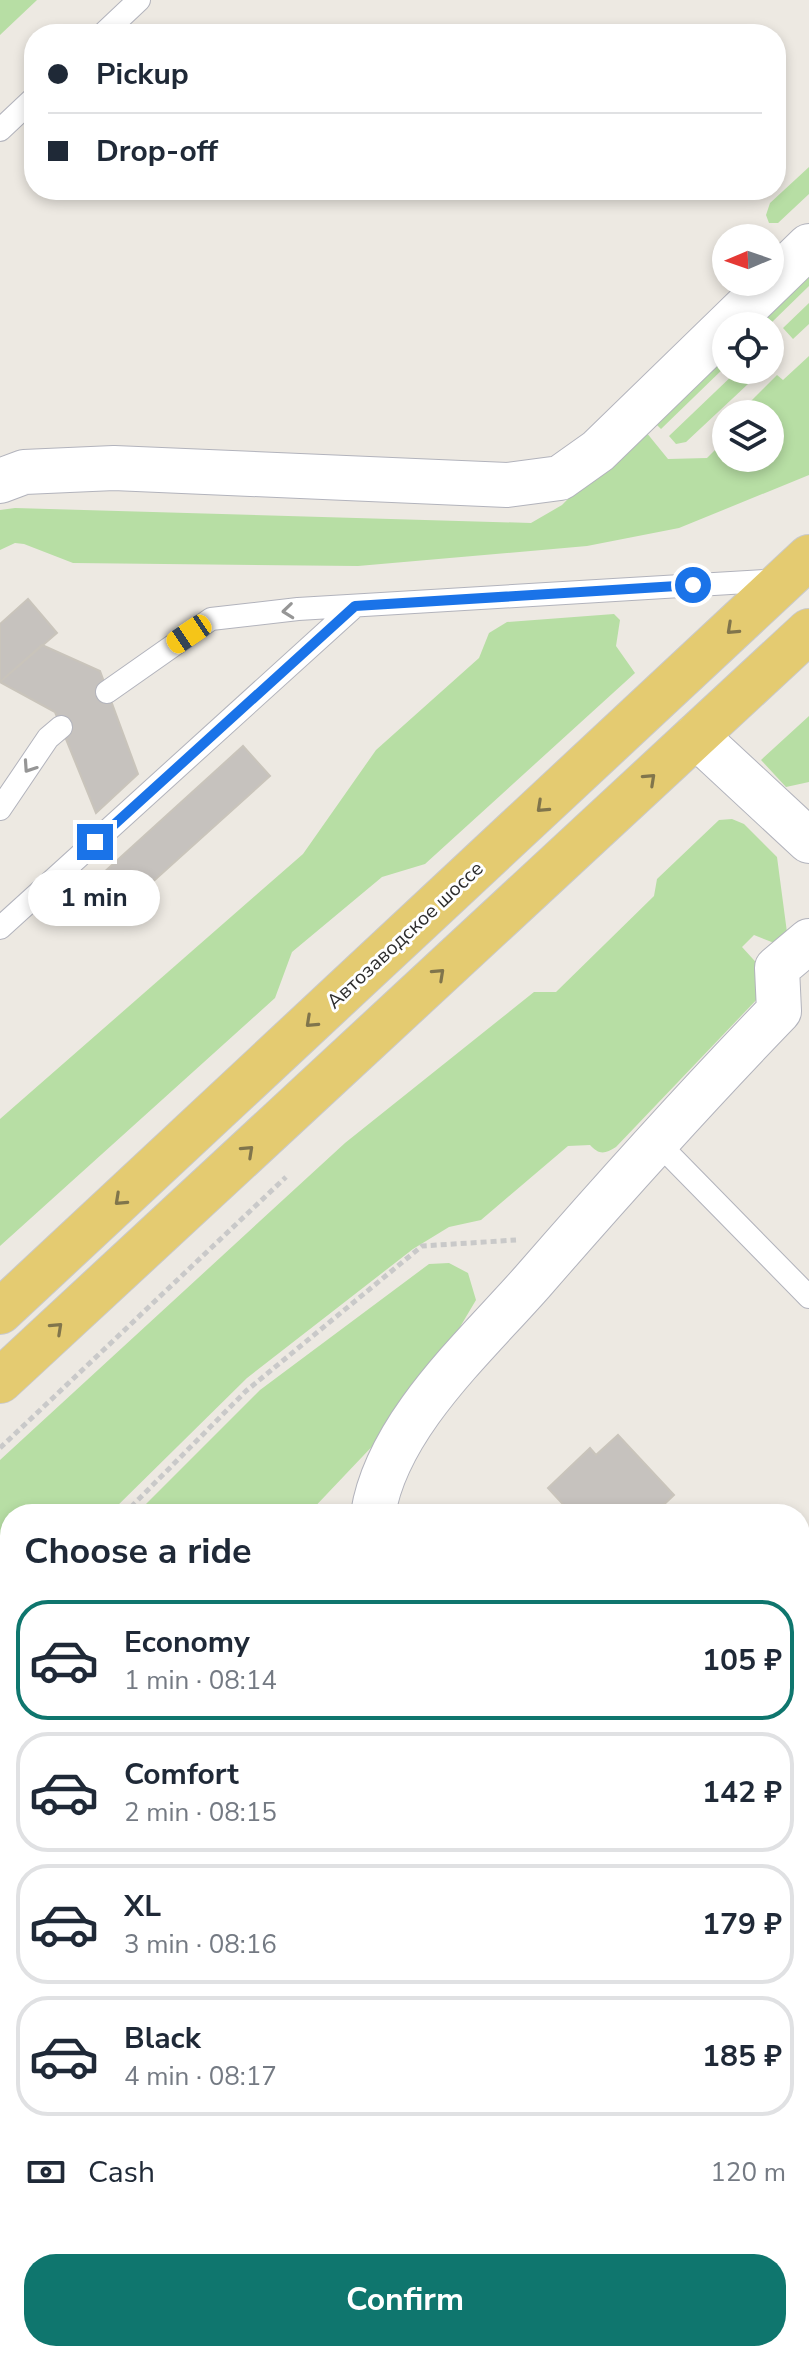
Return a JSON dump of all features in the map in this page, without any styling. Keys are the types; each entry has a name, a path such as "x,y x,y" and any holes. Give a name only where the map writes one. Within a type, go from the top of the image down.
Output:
{"main road":[{"name":"Автозаводское шоссе","path":"0,1312 797,568"},
{"path":"0,1381 809,631"}],"street":[{"path":"0,481 24,472 114,468 507,485 560,478 598,451 809,246"},
{"path":"696,736 809,841"},
{"path":"375,1504 377,1490 418,1413 655,1140 779,1011 777,968 809,941"}],"lane":[{"path":"114,24 139,0"},
{"path":"0,130 24,107"},
{"path":"107,692 211,619 797,568"},
{"path":"0,928 355,606"},
{"path":"0,809 48,738 61,727"},
{"path":"655,1140 808,1293"}],"path":[{"path":"0,1448 286,1177"},
{"path":"134,1504 246,1391 422,1246 572,1236"}],"green space":[{"path":"0,0 37,0 0,35"},
{"path":"809,167 809,194 778,223 769,223 766,215 770,203 786,200 786,188"},
{"path":"809,268 809,286 782,312 763,312 780,296 784,296 784,292"},
{"path":"809,303 809,324 793,339 784,327"},
{"path":"809,356 809,475 679,528 587,546 358,566 73,563 24,544 15,543 0,550 0,510 15,508 531,523 562,505 633,433 646,432 668,459 707,458 712,453 712,472 784,472 784,400 752,400 768,384 784,384 784,379"},
{"path":"712,362 712,380 661,429 652,420"},
{"path":"723,384 748,384 731,400 712,400 712,418 686,442 676,444 669,436"},
{"path":"614,614 620,620 616,646 635,673 425,864 382,877 292,952 275,998 0,1246 0,1119 303,854 376,750 479,658 489,633 507,622"},
{"path":"809,716 809,782 786,787 761,760"},
{"path":"732,819 744,824 777,857 788,940 782,946 754,935 742,947 763,970 762,994 616,1147 602,1152 590,1145 568,1146 481,1220 449,1227 413,1249 247,1378 119,1504 0,1504 0,1460 345,1143 534,992 556,992 654,896 657,879 719,820"},
{"path":"449,1263 468,1273 476,1300 418,1398 317,1504 146,1504 260,1390 429,1264"}],"building":[{"path":"28,599 57,633 0,682 0,624"},
{"path":"42,645 100,671 138,774 96,813 55,712 0,682"},
{"path":"243,746 270,776 128,904 102,874"},
{"path":"618,1435 674,1495 665,1504 563,1504 548,1488 590,1448 596,1455"}],"route":[{"path":"95,842 355,606 693,585"}]}
